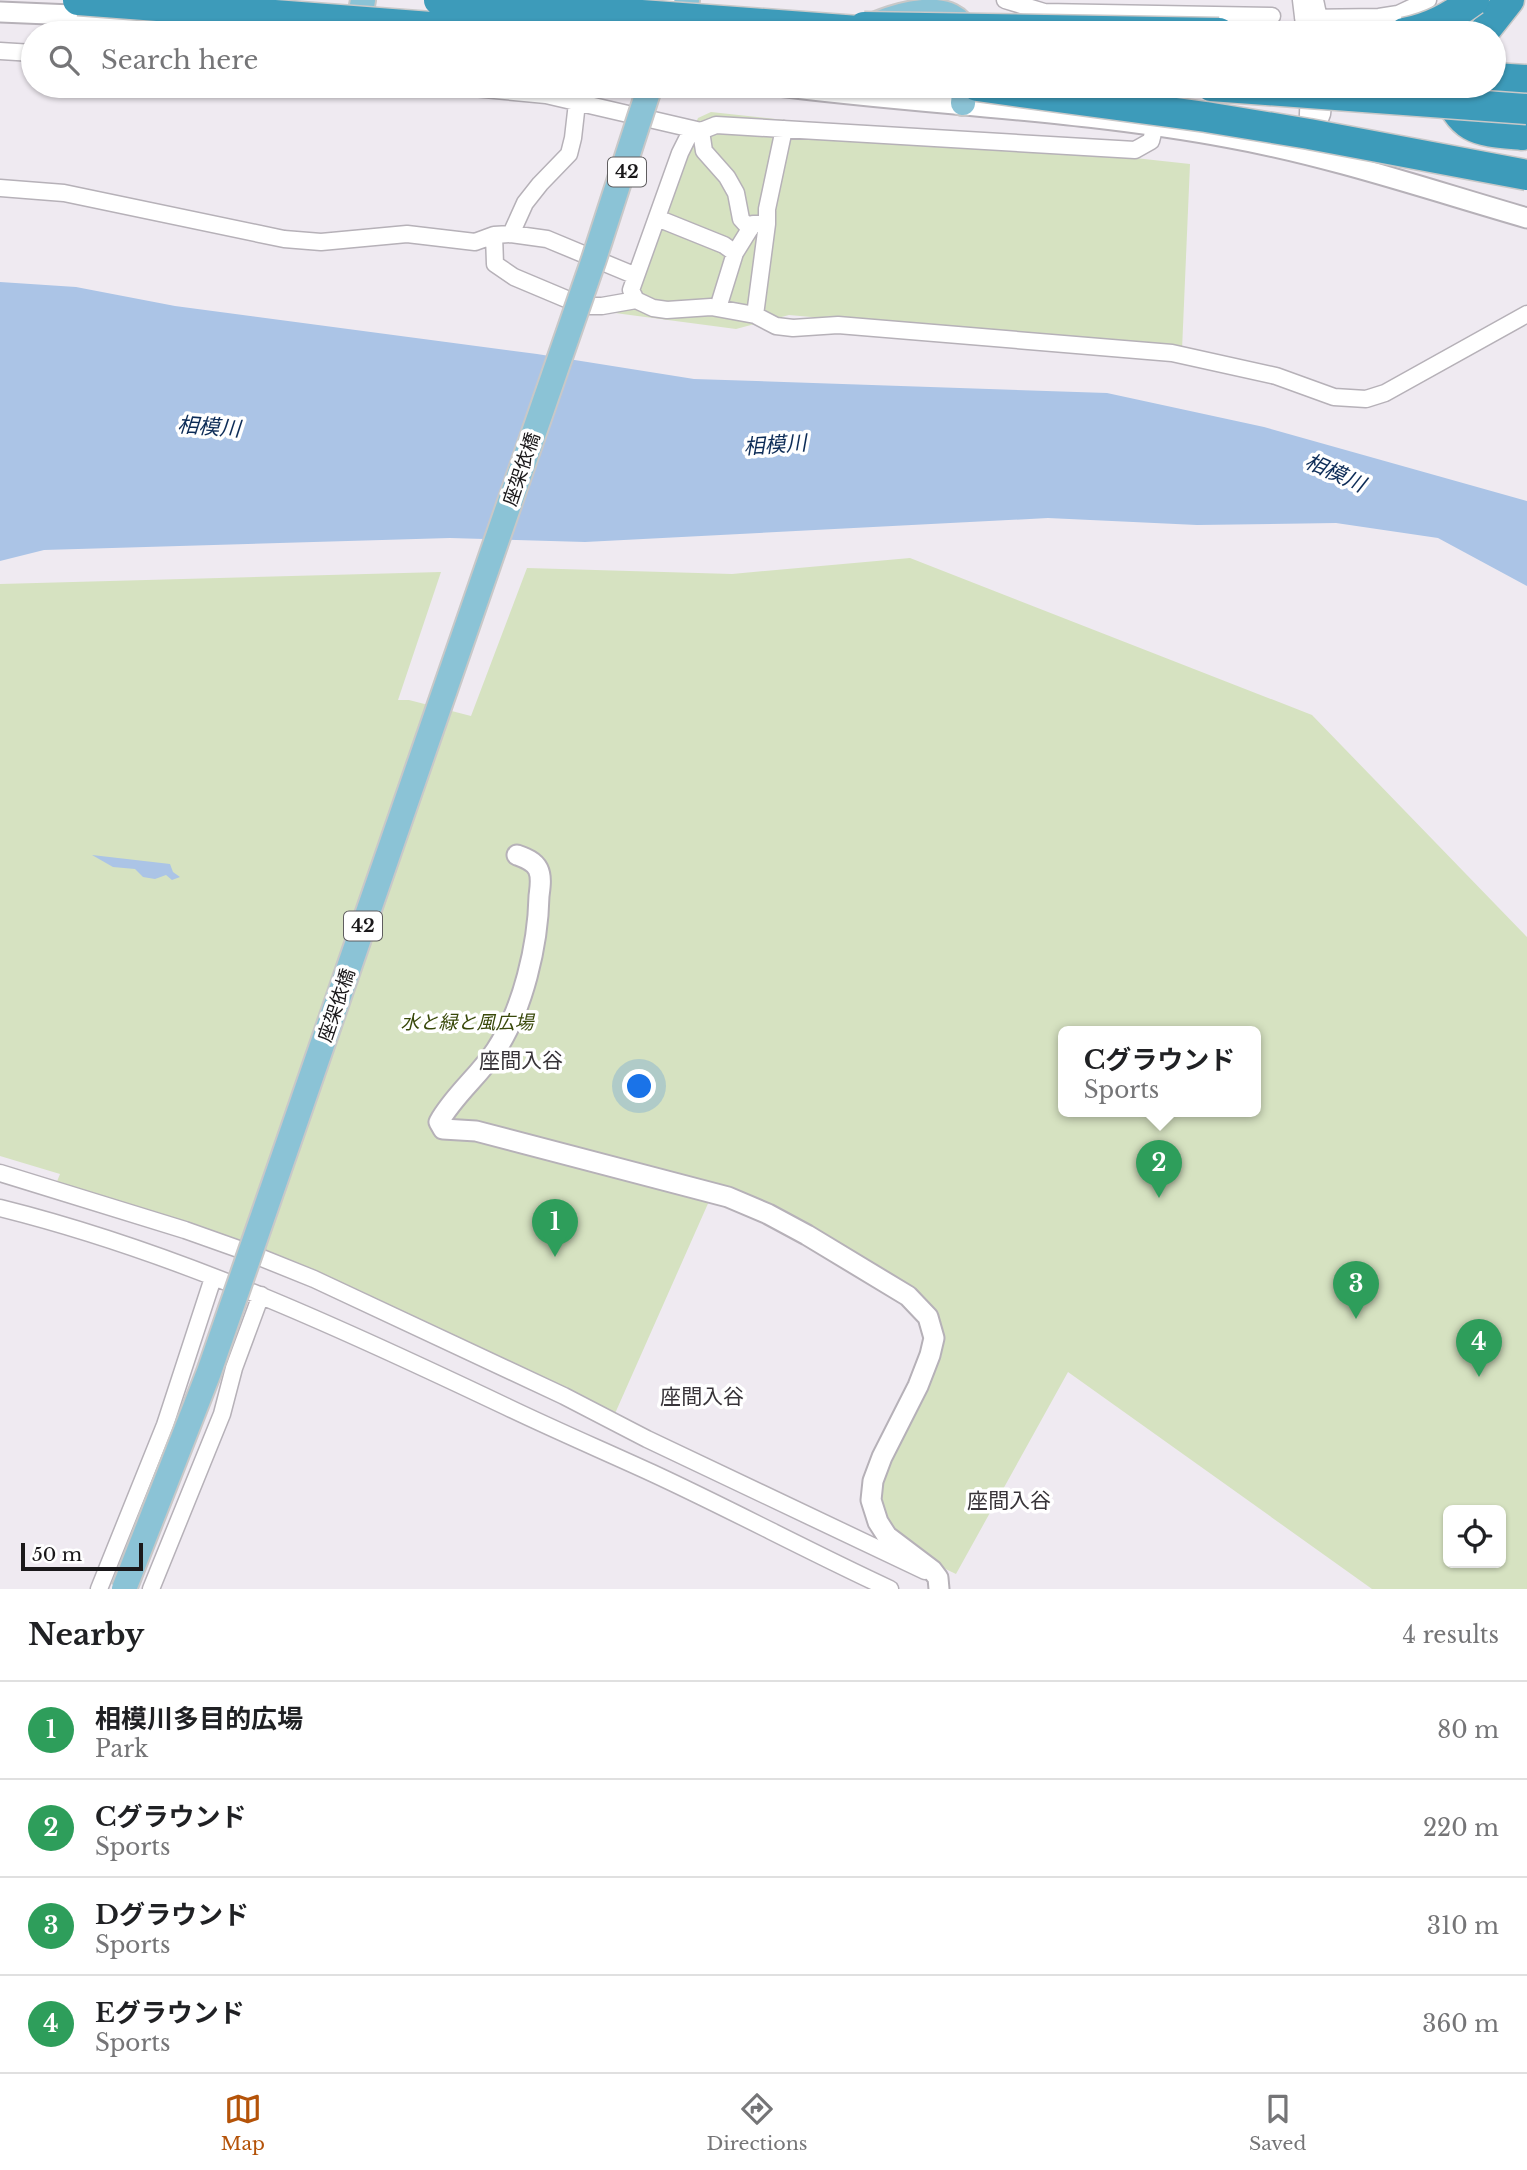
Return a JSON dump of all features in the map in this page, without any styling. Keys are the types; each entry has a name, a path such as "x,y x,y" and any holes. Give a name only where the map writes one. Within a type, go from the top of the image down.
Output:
{"highway":[{"path":"78,0 354,21"},
{"path":"439,0 717,21"},
{"path":"1445,21 1446,0"},
{"path":"1442,21 1474,0"},
{"path":"1492,21 1509,0"},
{"path":"1506,79 1527,80"},
{"path":"1025,98 1206,117 1527,175"},
{"path":"1316,98 1525,122"},
{"path":"1450,98 1454,110 1471,126 1493,132 1525,122"},
{"path":"1476,98 1482,113 1501,128 1525,122"}],"main road":[{"path":"477,0 504,16 522,21"},
{"path":"672,21 678,0"},
{"path":"683,21 689,0"},
{"path":"360,21 362,3"},
{"path":"885,21 922,4 940,3 954,8 963,21"},
{"name":"座架依橋","path":"124,1589 208,1372 594,259 646,98"},
{"name":"座架依橋","path":"594,259 655,98"}],"street":[{"path":"664,21 671,0"},
{"path":"1005,0 1044,12 1123,6 1262,11"},
{"path":"1301,0 1310,21"},
{"path":"1313,21 1315,0"},
{"path":"1349,21 1398,14 1428,0"},
{"path":"0,12 151,21"},
{"path":"0,51 21,52"},
{"path":"558,98 697,130 716,125 1135,150 1151,141 1155,125"},
{"path":"1002,98 1232,138 1306,155 1527,218"},
{"path":"1306,155 1308,98"},
{"path":"1306,155 1322,114 1324,98"},
{"path":"577,103 569,154 540,184 502,234 495,264 514,276 583,306 602,306 636,300 653,308 667,310 718,309 755,315 776,326 793,328 838,325 1172,354 1276,376 1350,400 1366,399 1385,393 1526,316"},
{"path":"755,315 767,209 784,129"},
{"path":"636,300 631,290 680,153 697,130"},
{"path":"697,130 704,151 727,177 736,193 741,219 750,229"},
{"path":"0,188 64,193 284,239 321,242 407,234 475,242 502,234 547,239 636,276"},
{"path":"657,218 724,245 735,253"},
{"path":"718,309 735,253 753,224 767,224"},
{"path":"517,855 534,863 540,874 537,929 529,966 513,1017 497,1049 446,1110 439,1122 443,1129 476,1131 728,1197 807,1235 908,1296 928,1317 934,1338 918,1386 877,1469 871,1500 878,1522 887,1536 925,1563 938,1583"},
{"path":"0,1173 185,1230 314,1279 564,1396 938,1583"},
{"path":"0,1208 136,1249 261,1295 652,1473 890,1589"},
{"path":"99,1589 165,1425 213,1278"},
{"path":"151,1589 222,1413 234,1368 261,1295"}],"green space":[{"path":"711,112 1190,164 1182,350 789,315 736,329 615,313 698,118"},
{"name":"水と緑と風広場","path":"910,558 1312,715 1527,937 1527,1589 1372,1589 1068,1372 956,1574 912,1550 901,1540 885,1516 881,1501 880,1482 941,1357 945,1337 934,1313 714,1190 613,1418 314,1279 54,1189 60,1174 0,1156 0,584 441,572 398,700 409,700 471,716 527,568 732,574"}],"water":[{"name":"相模川","path":"0,282 76,287 175,306 537,354 694,379 1107,393 1264,427 1527,501 1527,586 1438,538 1336,523 1197,525 1048,518 585,542 450,538 44,550 0,561"},
{"path":"92,855 170,864 173,872 180,877 172,880 166,875 155,879 143,877 135,869 113,867"}],"place":[{"name":"Cグラウンド","path":"1159,1198"},
{"name":"相模川多目的広場","path":"555,1257"},
{"name":"Dグラウンド","path":"1356,1319"},
{"name":"Eグラウンド","path":"1479,1377"}],"district":[{"name":"座間入谷","path":"521,1061"},
{"name":"座間入谷","path":"702,1397"},
{"name":"座間入谷","path":"1009,1501"}]}
